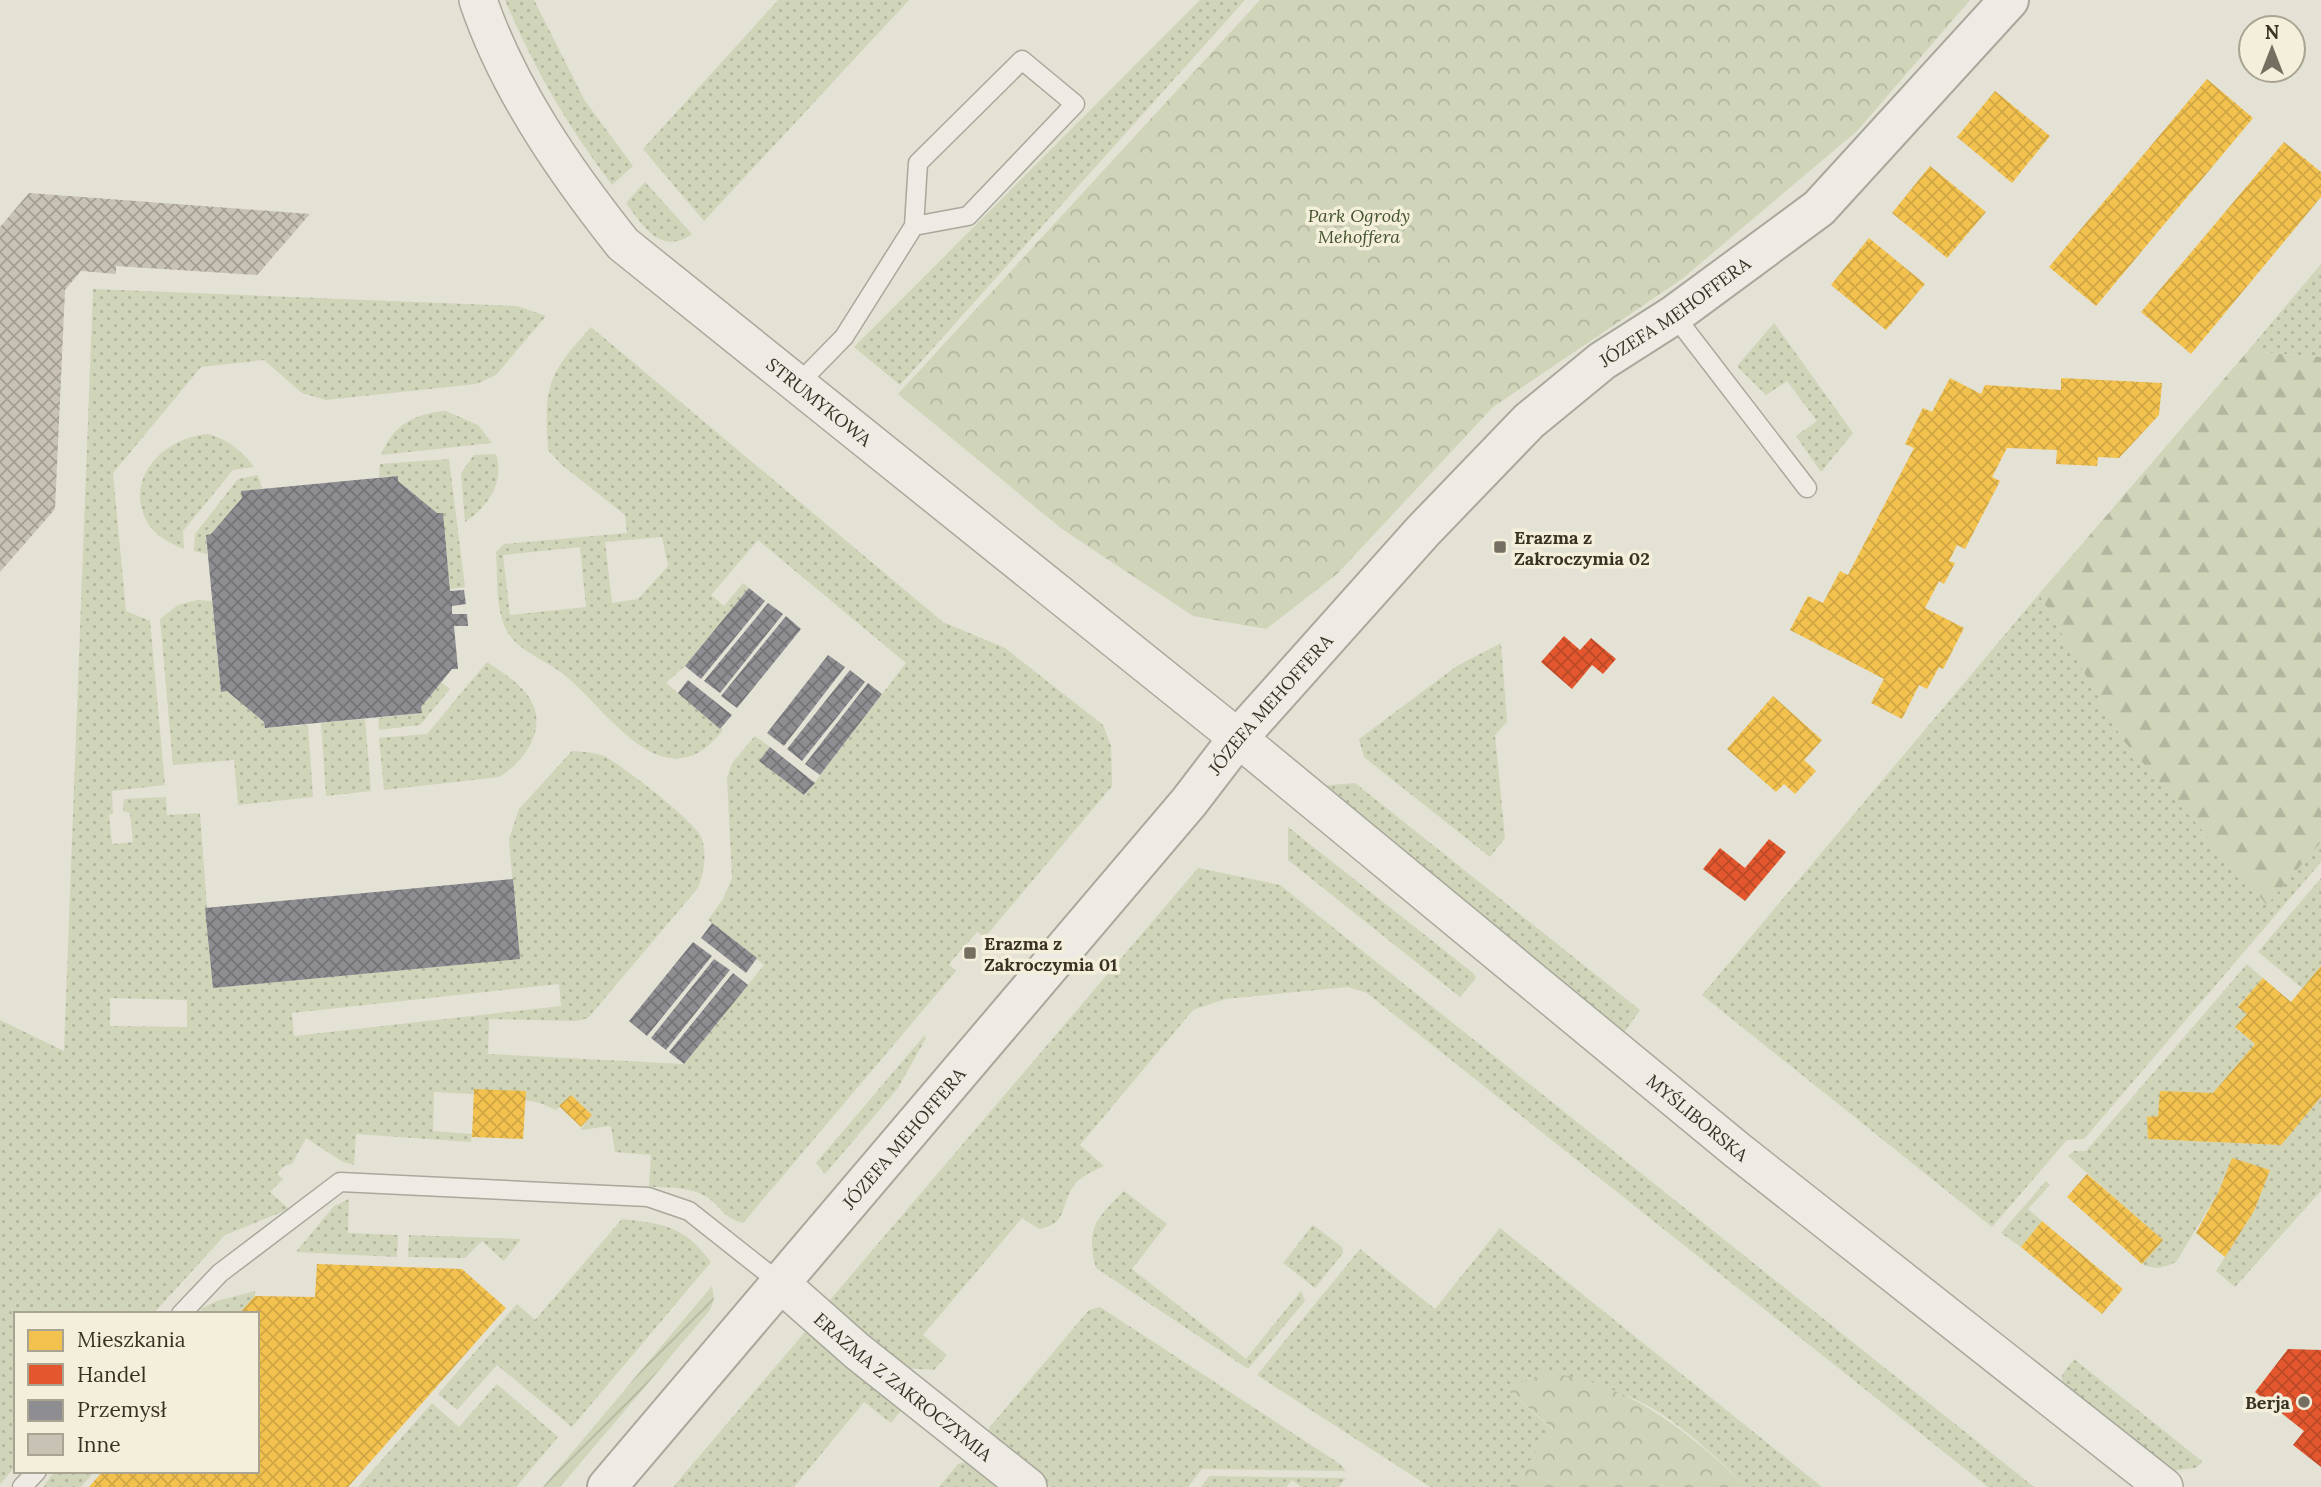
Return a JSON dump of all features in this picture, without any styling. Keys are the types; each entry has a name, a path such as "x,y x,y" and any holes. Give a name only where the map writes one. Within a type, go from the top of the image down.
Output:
{"street":[{"name":"STRUMYKOWA","path":"478,0 495,49 542,129 595,209 623,244 1238,738"},
{"name":"JÓZEFA MEHOFFERA","path":"607,1487 1189,802 1238,738 1423,531 1529,421 1602,361 1674,315 1819,208 2009,0"},
{"name":"MYŚLIBORSKA","path":"1238,738 1737,1150 2164,1487"},
{"name":"ERAZMA Z ZAKROCZYMIA","path":"780,1283 848,1343 1028,1487"}],"lane":[{"path":"797,385 844,337 914,226 918,163 1022,60 1075,104 968,216 914,226"},
{"path":"1674,315 1807,488"},
{"path":"183,1312 219,1273 340,1182 648,1197 689,1212 780,1283"},
{"path":"22,1487 35,1473"}],"green space":[{"path":"505,0 534,0 585,101 633,166 612,185 552,96"},
{"path":"778,0 909,0 704,221 643,149"},
{"path":"1200,0 1245,0 900,385 854,347"},
{"name":"Park Ogrody Mehoffera","path":"1260,0 1970,0 1857,131 1682,279 1493,407 1337,574 1266,629 1193,616 1062,529 898,394"},
{"path":"645,182 692,234 671,242 662,240 646,229 626,203"},
{"path":"2321,264 2321,357 2248,351"},
{"path":"93,289 517,306 546,316 496,375 476,384 326,400 302,393 264,360 201,367 113,473 126,611 150,621 165,785 112,791 113,814 109,815 112,844 133,842 130,813 123,811 124,799 166,797 167,815 200,813 213,988 519,959 509,839 519,809 572,751 604,756 683,816 702,841 702,876 698,888 588,1018 576,1021 489,1019 488,1054 684,1064 764,965 708,920 723,899 732,878 727,778 732,763 755,736 770,747 760,761 805,795 906,663 758,540 711,595 724,606 743,583 749,588 685,666 666,683 723,730 701,751 680,758 659,755 638,744 562,673 517,644 507,631 500,613 496,552 504,544 627,533 625,515 562,465 548,450 547,411 552,382 565,357 591,327 943,622 1005,648 1103,725 1111,746 1112,786 985,937 977,932 949,964 956,971 743,1223 729,1217 709,1198 697,1192 649,1187 651,1155 615,1152 611,1126 580,1130 592,1115 571,1095 556,1110 540,1103 474,1089 473,1094 434,1092 433,1131 472,1134 471,1142 356,1134 354,1165 343,1162 306,1138 292,1164 284,1166 277,1174 283,1179 270,1192 289,1209 225,1235 155,1312 14,1312 14,1468 0,1484 0,1020 64,1051","holes":["662,537 668,566 638,599 612,603 605,542","580,547 586,607 510,615 503,555","559,984 561,1006 294,1036 292,1013","110,998 187,1000 187,1027 110,1026"]},
{"path":"1774,323 1853,433 1821,472 1796,436 1817,421 1787,381 1766,395 1737,366"},
{"path":"2248,351 2321,357 2321,842 2267,905 2123,740 2039,594"},
{"path":"446,411 478,425 492,443 381,455 392,436 406,422 424,414"},
{"path":"208,434 234,446 254,467 233,470 183,531 184,549 162,538 149,525 141,504 141,488 153,461 165,451 178,442"},
{"path":"496,454 498,474 492,493 481,509 465,522 461,473 474,455"},
{"path":"449,459 465,587 450,589 442,513 437,513 398,481 398,476 379,477 380,464"},
{"path":"258,475 262,489 241,491 242,498 211,534 206,535 207,554 194,551 195,534 238,479"},
{"path":"2039,594 2123,740 2321,841 2321,862 2084,1139 2067,1140 1992,1227 1702,995"},
{"path":"197,600 212,601 221,692 227,691 264,722 265,728 308,725 313,797 238,805 234,760 173,765 160,619 178,605"},
{"path":"1501,643 1507,722 1495,735 1505,838 1490,857 1364,757 1359,739 1457,666"},
{"path":"487,662 517,684 533,705 536,729 519,761 499,777 384,790 379,738 427,734"},
{"path":"441,682 450,689 420,725 379,730 378,718 421,713 421,707"},
{"path":"365,719 371,791 326,796 321,723"},
{"path":"1355,783 1640,1010 1625,1031 1617,1031 1319,786"},
{"path":"1288,827 1473,973 1476,978 1460,997 1288,860"},
{"path":"1198,868 1280,885 2034,1487 1988,1487 1367,993 1348,987 1225,999 1193,1010 1080,1145 1104,1166 1075,1184 1060,1217 1049,1226 1039,1229 1022,1218 923,1335 947,1355 934,1370 903,1368 830,1310 830,1300"},
{"path":"2321,878 2321,966 2302,988 2258,952"},
{"path":"2247,964 2263,978 2238,1006 2247,1014 2235,1027 2255,1044 2213,1093 2158,1116 2147,1117 2148,1139 2280,1145 2321,1097 2321,1191 2235,1287 2216,1271 2254,1211 2270,1170 2232,1159 2219,1191 2176,1262 2155,1268 2142,1264 2162,1240 2068,1156 2074,1151 2086,1151"},
{"path":"924,1036 926,1038 898,1088 825,1174 816,1163"},
{"path":"2046,1181 2050,1185 2028,1209 2042,1221 2021,1247 2001,1233"},
{"path":"1124,1191 1167,1224 1132,1269 1246,1359 1301,1291 1305,1301 1248,1369 1096,1268 1093,1233 1100,1217"},
{"path":"349,1199 348,1233 398,1235 397,1257 296,1252 334,1206"},
{"path":"622,1219 672,1229 692,1241 711,1262 572,1427 497,1365 457,1410 438,1394 517,1304 535,1320"},
{"path":"1313,1225 1342,1247 1343,1253 1315,1288 1283,1263"},
{"path":"1500,1228 1822,1487 1747,1487 1672,1421 1638,1400 1599,1389 1530,1378 1511,1393 1618,1487 1430,1487 1257,1375 1360,1249 1435,1309"},
{"path":"409,1235 521,1239 504,1261 482,1241 465,1258 408,1257"},
{"path":"712,1286 714,1298 710,1310 560,1487 543,1487"},
{"path":"255,1291 255,1296 241,1312 203,1312 200,1309 217,1301"},
{"path":"1100,1307 1340,1464 1346,1471 1202,1469 1188,1487 1050,1487 990,1440 989,1428 1089,1310"},
{"path":"805,1332 903,1408 891,1423 864,1402 794,1487 673,1487"},
{"path":"2074,1359 2203,1462 2195,1468 2171,1471 2062,1385 2062,1375"},
{"path":"1546,1373 1575,1377 1630,1398 1656,1413 1704,1448 1747,1487 1510,1487 1553,1429 1510,1392 1519,1383"},
{"path":"497,1384 558,1437 516,1487 358,1487 432,1403 459,1427"},
{"path":"971,1461 1004,1487 939,1487 958,1464"},
{"path":"54,1473 93,1473 81,1487 43,1487"},
{"path":"1209,1476 1346,1478 1339,1487 1301,1487 1292,1480 1286,1487 1201,1487"}],"building: Mieszkania":[{"path":"2207,79 2253,118 2096,306 2049,267"},
{"path":"1995,91 2050,136 2012,183 1957,137"},
{"path":"2284,142 2321,172 2321,197 2191,354 2141,312"},
{"path":"1930,166 1986,212 1947,258 1892,213"},
{"path":"1869,238 1925,284 1886,330 1831,285"},
{"path":"1950,378 1981,394 1985,385 2061,390 2061,378 2162,383 2159,415 2119,458 2098,457 2097,466 2056,464 2057,450 2007,448 1992,477 2000,481 1965,549 1957,545 1949,561 1955,563 1944,584 1939,581 1925,608 1964,628 1943,669 1939,667 1927,689 1919,685 1902,719 1871,703 1884,679 1790,630 1808,596 1823,603 1840,571 1848,575 1914,448 1905,444 1923,408 1932,412"},
{"path":"1773,696 1822,740 1804,760 1816,771 1795,794 1784,784 1776,792 1727,749"},
{"path":"2321,966 2321,1097 2281,1145 2148,1139 2147,1117 2158,1116 2160,1091 2213,1093 2255,1044 2235,1027 2247,1014 2238,1007 2263,978 2291,1002"},
{"path":"474,1089 526,1091 523,1139 472,1137"},
{"path":"571,1095 592,1115 581,1127 559,1106"},
{"path":"2232,1158 2270,1170 2254,1211 2225,1257 2196,1233 2219,1191"},
{"path":"2087,1174 2163,1240 2142,1264 2067,1197"},
{"path":"2042,1221 2123,1289 2102,1314 2021,1247"},
{"path":"317,1264 462,1269 506,1308 348,1487 89,1487 101,1473 259,1473 259,1312 241,1312 255,1296 315,1297"}],"building: Handel":[{"path":"1564,636 1580,650 1591,638 1616,659 1603,674 1592,665 1572,689 1541,662"},
{"path":"1769,839 1786,852 1745,901 1703,869 1720,848 1745,868"},
{"path":"2288,1349 2321,1350 2321,1467 2293,1445 2304,1431 2255,1392"}],"building: Przemysł":[{"path":"398,476 398,481 437,513 443,513 450,591 464,590 466,604 452,606 452,614 467,614 468,626 454,626 458,669 452,669 421,707 422,713 265,728 264,722 227,691 221,692 206,535 211,534 242,498 241,491"},
{"path":"749,588 765,601 701,679 685,666"},
{"path":"768,603 783,614 720,693 704,681"},
{"path":"786,616 801,629 737,708 721,696"},
{"path":"828,655 845,667 784,746 767,733"},
{"path":"850,670 865,682 802,761 787,749"},
{"path":"688,680 732,715 720,729 678,693"},
{"path":"868,683 882,694 820,775 805,764"},
{"path":"770,747 815,783 804,795 759,761"},
{"path":"513,879 520,959 213,988 205,908"},
{"path":"712,923 757,958 746,973 701,938"},
{"path":"693,942 712,956 647,1036 629,1021"},
{"path":"714,959 730,970 666,1050 651,1038"},
{"path":"733,973 748,985 684,1064 669,1052"}],"building: Inne":[{"path":"29,193 310,214 257,275 116,266 116,274 81,271 65,290 55,509 0,572 0,227"}],"place":[{"name":"Erazma z Zakroczymia 02","path":"1500,547"},
{"name":"Erazma z Zakroczymia 01","path":"970,953"},
{"name":"Berja","path":"2304,1402"}]}
